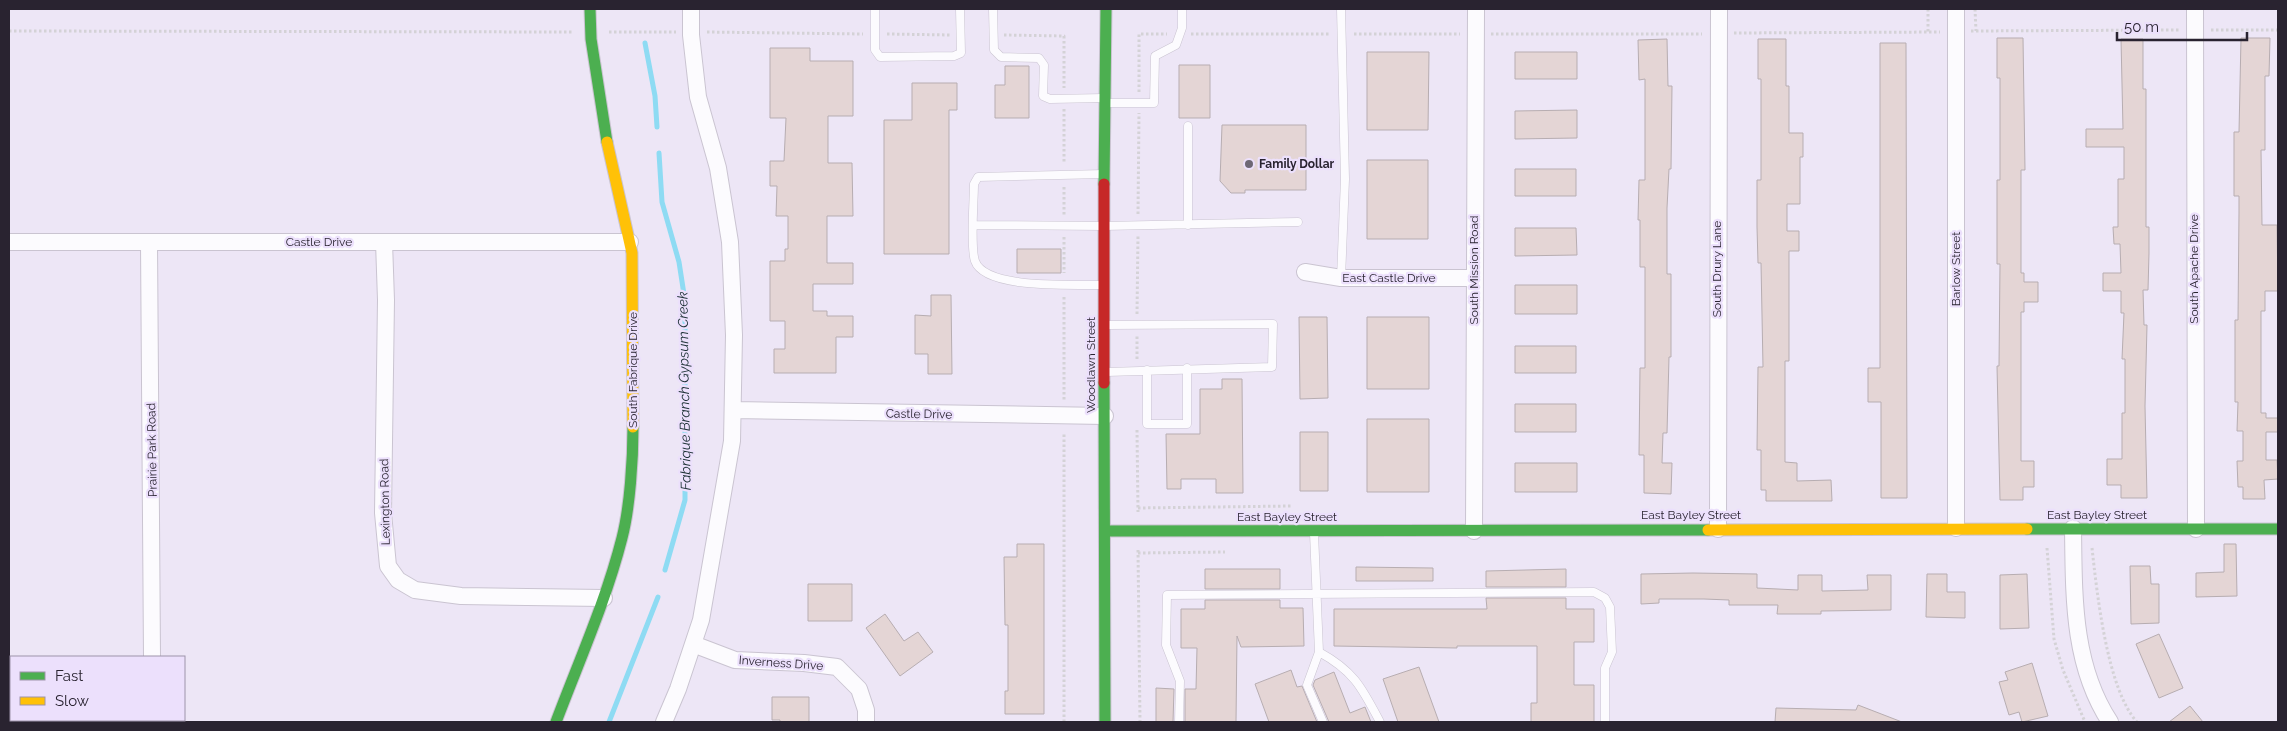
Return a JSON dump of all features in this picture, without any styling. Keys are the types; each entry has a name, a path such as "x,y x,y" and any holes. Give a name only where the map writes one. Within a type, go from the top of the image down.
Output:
{"street":[{"name":"South Fabrique Drive","path":"556,722 604,598 623,536 633,456 632,253 606,136 591,32 590,9"},
{"path":"664,722 678,689 701,620 732,441 734,335 730,242 718,168 698,97 691,32 691,9"},
{"name":"Woodlawn Street","path":"1105,722 1104,226 1106,174 1106,9"},
{"name":"South Mission Road","path":"1474,531 1473,278 1476,9"},
{"name":"South Drury Lane","path":"1718,529 1719,9"},
{"name":"Barlow Street","path":"1956,9 1956,528"},
{"name":"South Apache Drive","path":"2195,9 2196,529"},
{"name":"Castle Drive","path":"9,242 630,242"},
{"name":"Lexington Road","path":"384,242 386,300 383,513 388,566 398,580 415,590 461,596 604,598"},
{"name":"Prairie Park Road","path":"149,243 152,656"},
{"name":"East Castle Drive","path":"1305,272 1341,278 1473,278"},
{"name":"Castle Drive","path":"733,410 1105,416"},
{"name":"East Bayley Street","path":"1105,531 1956,528 2278,529"},
{"path":"2073,528 2073,587 2076,626 2082,657 2092,685 2110,722"},
{"name":"Inverness Drive","path":"693,644 734,660 804,663 837,668 859,689 866,710 866,722"}],"lane":[{"path":"875,9 875,50 880,57 954,56 961,53 960,9"},
{"path":"992,9 994,50 1001,57 1040,58 1044,64 1043,96 1050,99 1154,103 1155,56 1176,45 1182,28 1182,9"},
{"path":"1341,9 1345,179 1341,278"},
{"path":"1188,126 1188,225"},
{"path":"1105,285 1015,281 995,278 984,273 974,258 974,184 978,177 1106,174"},
{"path":"974,225 1104,226 1298,222"},
{"path":"1105,325 1272,324 1272,367 1187,368 1105,372"},
{"path":"1147,370 1147,424 1187,424 1187,368"},
{"path":"1314,531 1319,652 1307,685 1323,722"},
{"path":"1180,722 1180,681 1166,645 1167,595 1594,592 1605,598 1610,607 1612,652 1605,668 1605,722"},
{"path":"1319,652 1338,663 1359,683 1380,722"}],"path":[{"path":"1928,9 1928,32"},
{"path":"1976,9 1976,31"},
{"path":"9,30 691,32 960,35"},
{"path":"993,35 1064,36 1064,722"},
{"path":"1138,508 1291,506"},
{"path":"2047,548 2054,639 2063,670 2084,722"},
{"path":"2092,548 2099,610 2115,676 2130,714 2137,722"}],"building":[{"path":"1997,38 2023,38 2025,170 2021,170 2021,273 2024,273 2024,282 2038,282 2038,302 2024,302 2024,312 2021,312 2021,461 2034,461 2034,487 2023,487 2023,500 2000,500 1997,366 1999,366 2000,264 1997,264 1997,180 2000,180 2000,78 1997,78"},
{"path":"2241,38 2270,38 2269,76 2265,76 2265,150 2261,150 2262,225 2277,225 2278,291 2265,291 2265,311 2261,311 2261,413 2266,413 2266,418 2278,418 2278,432 2266,432 2266,460 2277,460 2278,479 2264,480 2265,499 2243,499 2243,487 2238,487 2237,461 2243,461 2243,431 2237,431 2238,402 2235,402 2235,320 2238,320 2239,196 2234,196 2234,132 2239,132"},
{"path":"1667,39 1668,86 1672,86 1671,169 1669,169 1667,208 1667,274 1671,274 1671,357 1669,357 1667,433 1663,433 1662,463 1672,463 1671,494 1644,493 1644,455 1639,455 1640,368 1645,368 1645,267 1640,267 1640,220 1638,220 1639,180 1645,180 1645,79 1639,80 1638,40"},
{"path":"1758,39 1786,39 1789,133 1803,133 1803,157 1800,157 1800,204 1787,204 1787,231 1799,231 1799,251 1789,251 1789,361 1785,361 1785,462 1797,463 1797,481 1831,480 1832,501 1766,501 1766,490 1761,490 1761,450 1757,450 1758,367 1763,367 1761,263 1758,263 1757,227 1757,180 1761,180 1761,79 1758,79"},
{"path":"2121,39 2143,39 2143,89 2146,89 2146,227 2149,227 2149,253 2148,290 2143,290 2144,325 2147,325 2145,406 2147,498 2121,498 2121,485 2107,485 2107,459 2122,459 2122,413 2125,413 2125,359 2122,359 2124,313 2121,313 2121,291 2103,291 2103,273 2121,273 2120,244 2114,244 2113,227 2118,227 2118,179 2124,179 2124,147 2086,147 2086,129 2123,129"},
{"path":"1880,43 1906,43 1907,498 1881,498 1881,402 1868,402 1868,368 1880,368"},
{"path":"770,48 810,48 810,61 853,61 853,116 828,116 828,163 852,163 853,216 827,216 827,263 853,263 853,284 813,284 813,311 827,311 827,316 853,316 853,337 836,337 836,373 774,373 774,349 785,349 785,321 770,321 770,261 785,261 785,249 788,249 788,216 776,216 777,186 770,186 770,161 784,161 786,118 770,118"},
{"path":"1367,52 1429,52 1428,130 1367,130"},
{"path":"1515,52 1577,52 1577,79 1515,79"},
{"path":"1179,65 1210,65 1210,118 1179,118"},
{"path":"1005,66 1029,66 1029,118 995,118 995,85 1005,85"},
{"path":"912,83 957,83 957,110 949,110 949,254 884,254 884,120 912,120"},
{"path":"1577,110 1577,138 1515,139 1515,111"},
{"path":"1222,125 1306,125 1306,190 1245,190 1245,193 1231,193 1220,181"},
{"path":"1367,160 1428,160 1428,239 1367,239"},
{"path":"1515,169 1576,169 1576,196 1515,196"},
{"path":"1515,228 1576,228 1577,255 1515,256"},
{"path":"1017,249 1061,249 1061,273 1017,273"},
{"path":"1515,285 1577,285 1577,314 1515,314"},
{"path":"931,295 951,295 952,374 928,374 928,354 915,354 915,315 931,316"},
{"path":"1299,317 1327,317 1328,398 1300,399"},
{"path":"1367,317 1429,317 1429,389 1367,389"},
{"path":"1515,346 1576,346 1576,373 1515,373"},
{"path":"1222,379 1242,379 1243,493 1216,493 1216,479 1181,479 1181,489 1167,489 1166,434 1200,434 1200,389 1222,389"},
{"path":"1515,404 1576,404 1576,432 1515,432"},
{"path":"1367,419 1429,419 1429,492 1367,492"},
{"path":"1300,432 1328,432 1328,491 1300,491"},
{"path":"1515,463 1577,463 1577,492 1515,492"},
{"path":"1017,544 1044,544 1044,714 1005,714 1005,691 1008,691 1008,625 1005,625 1004,557 1017,557"},
{"path":"2224,544 2236,544 2237,596 2196,597 2196,573 2224,572"},
{"path":"2130,566 2150,566 2151,584 2159,584 2159,623 2131,624"},
{"path":"1356,567 1433,568 1433,581 1356,581"},
{"path":"1205,569 1280,569 1280,589 1205,589"},
{"path":"1566,569 1566,587 1486,587 1486,571"},
{"path":"1641,574 1757,574 1757,588 1798,590 1798,575 1822,575 1822,591 1868,590 1867,575 1891,575 1891,610 1821,611 1821,614 1777,614 1778,605 1729,605 1729,600 1659,599 1659,603 1641,604"},
{"path":"1927,574 1947,574 1947,592 1965,592 1965,618 1926,617"},
{"path":"2027,574 2029,628 2000,629 2000,575"},
{"path":"808,584 852,584 852,621 808,621"},
{"path":"1486,598 1566,598 1566,609 1594,609 1594,642 1574,642 1574,685 1594,685 1594,722 1531,722 1531,703 1537,703 1537,646 1457,646 1457,648 1334,646 1334,609 1487,609"},
{"path":"1205,600 1280,600 1280,608 1303,608 1304,646 1241,647 1237,636 1236,722 1185,722 1185,689 1196,689 1197,648 1181,648 1181,609 1205,609"},
{"path":"885,614 904,641 918,632 933,652 900,676 866,628"},
{"path":"2159,634 2183,688 2159,698 2136,644"},
{"path":"2032,663 2048,716 2022,722 2019,712 2009,715 1999,682 2008,680 2005,672"},
{"path":"1419,667 1439,722 1398,722 1383,679"},
{"path":"1291,670 1297,687 1302,686 1317,722 1269,722 1255,684"},
{"path":"1334,672 1350,713 1365,707 1371,722 1329,722 1313,685 1315,680"},
{"path":"1156,688 1174,689 1173,722 1156,722"},
{"path":"772,697 809,697 809,722 780,722 780,720 772,720"},
{"path":"1858,705 1902,722 1775,722 1776,708 1856,710"},
{"path":"2190,706 2203,722 2169,722"}],"waterway":[{"name":"Fabrique Branch Gypsum Creek","path":"645,43 655,96 657,127"},
{"name":"Fabrique Branch Gypsum Creek","path":"659,153 662,202 679,262 685,301 685,500 665,570"},
{"name":"Fabrique Branch Gypsum Creek","path":"609,722 658,597"}],"traffic: fast":[{"path":"590,9 591,39 607,142"},
{"path":"1104,184 1106,9"},
{"path":"1104,383 1105,722"},
{"path":"556,722 616,561 627,512 633,427"},
{"path":"2027,529 2278,529"},
{"path":"1105,531 1708,530"}],"traffic: slow":[{"path":"607,142 632,253 633,427"},
{"path":"1708,530 2027,529"}],"traffic: jam":[{"path":"1104,184 1104,383"}],"place":[{"name":"Family Dollar","path":"1249,164"}]}
